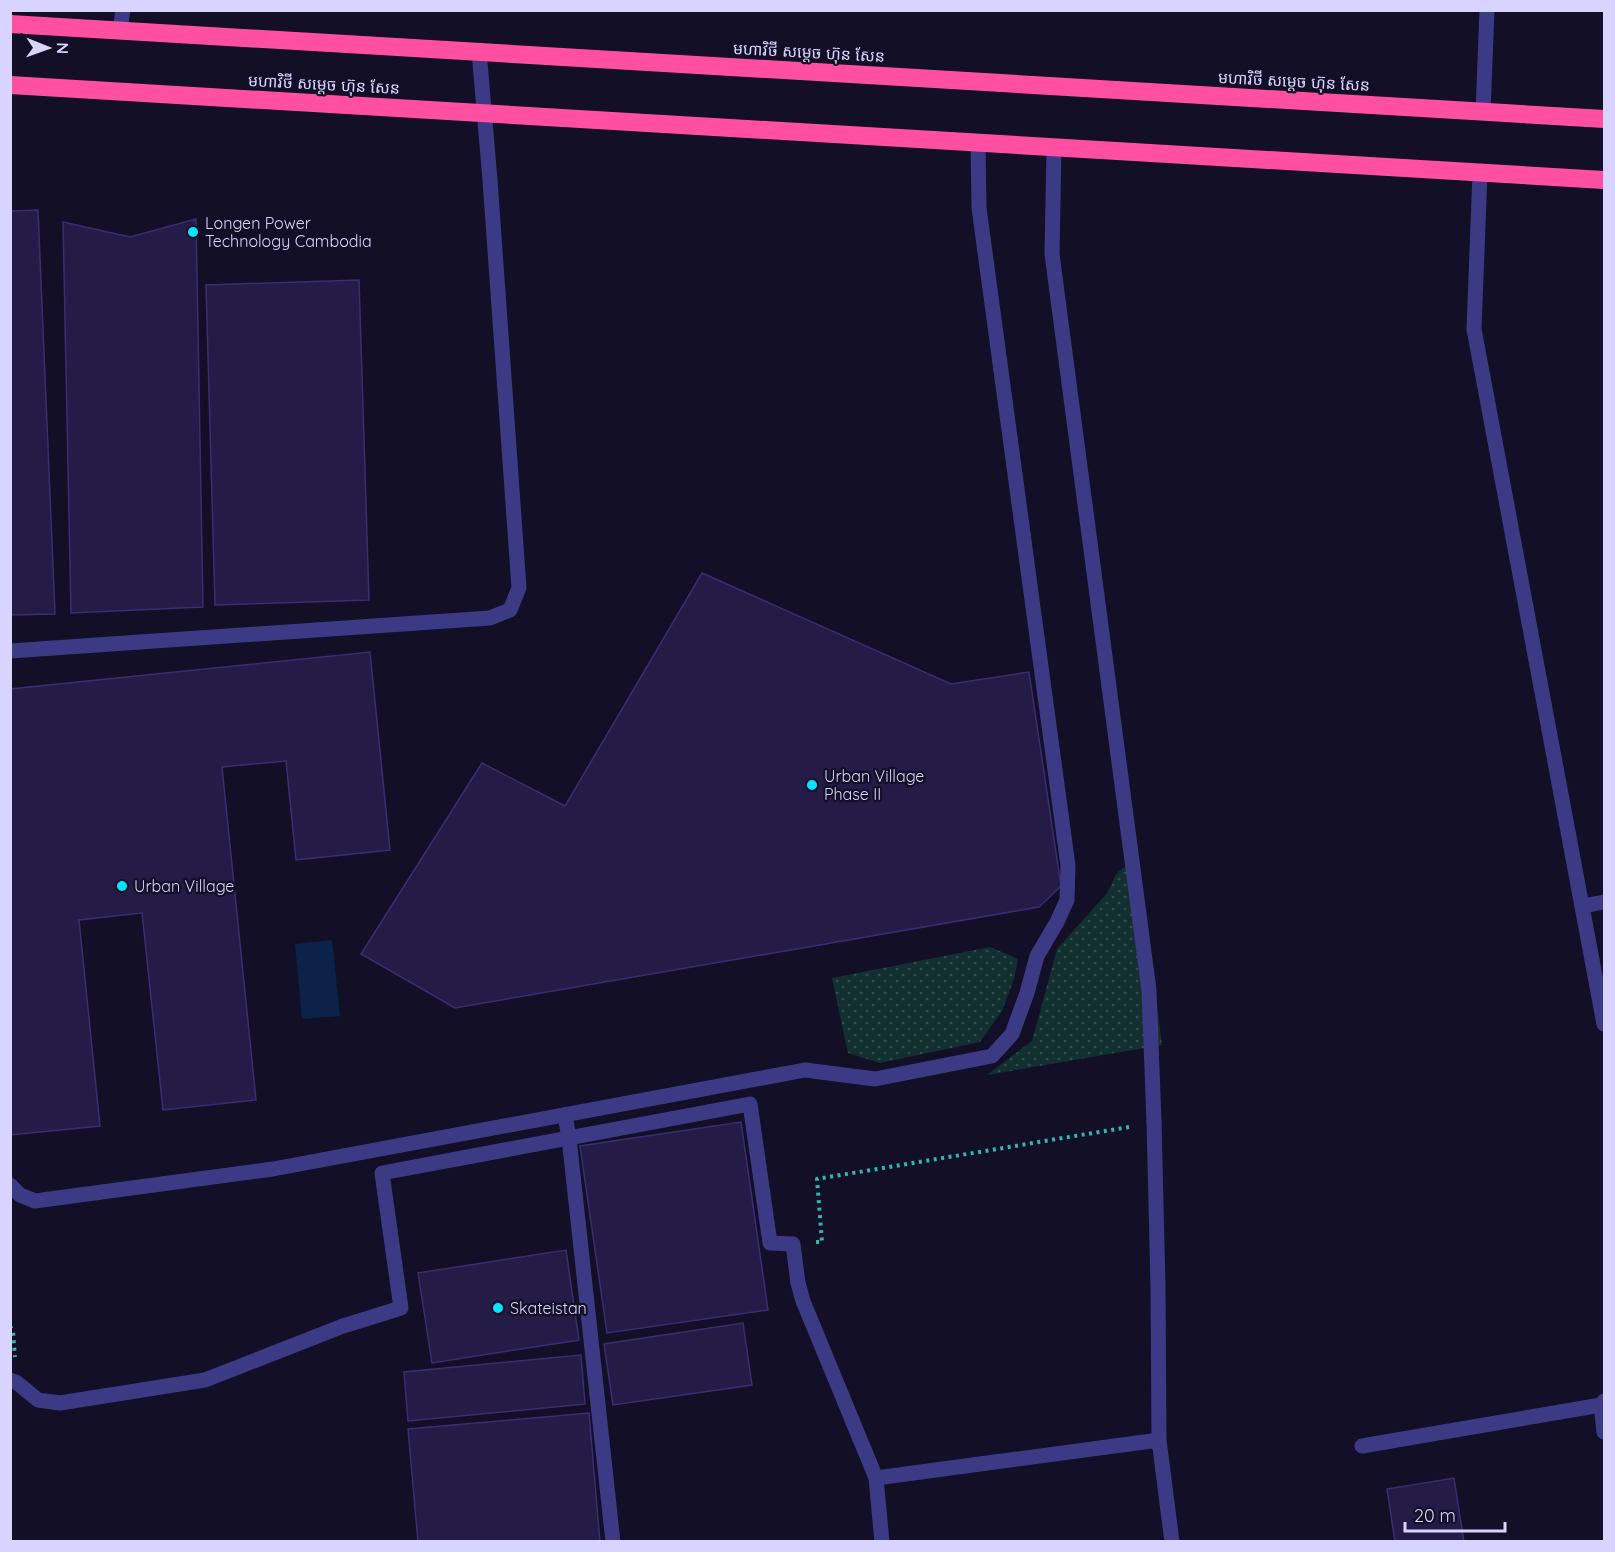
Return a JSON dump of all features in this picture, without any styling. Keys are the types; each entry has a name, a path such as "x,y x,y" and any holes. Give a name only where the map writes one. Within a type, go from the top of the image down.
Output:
{"highway":[{"name":"មហាវិថី សម្តេច ហ៊ុន សែន","path":"10,24 1605,119"},
{"name":"មហាវិថី សម្តេច ហ៊ុន សែន","path":"10,85 1605,180"}],"street":[{"path":"120,30 123,10"},
{"path":"1483,112 1486,10"},
{"path":"10,651 490,618 510,610 519,588 479,51"},
{"path":"10,1185 20,1195 35,1201 273,1169 805,1070 875,1079 992,1056 1012,1034 1037,956 1067,900 1068,866 979,208 978,142"},
{"path":"1054,147 1052,254 1149,990 1158,1286 1159,1440 1172,1542"},
{"path":"1480,172 1474,329 1605,1024"},
{"path":"1583,906 1605,902"},
{"path":"10,1380 16,1382 38,1400 60,1403 206,1380 343,1326 401,1308 382,1173 750,1104 770,1243 793,1244 798,1283 803,1301 876,1478 882,1542"},
{"path":"565,1115 613,1542"},
{"path":"1362,1446 1603,1403 1605,1432"},
{"path":"876,1478 1159,1440"}],"path":[{"path":"793,1244 822,1242 817,1179 1154,1122"}],"green space":[{"path":"1138,855 1162,1045 987,1075 1032,1041 1057,949 1108,892 1116,874"},
{"path":"990,947 1018,959 1014,979 1002,1011 980,1042 880,1063 848,1053 832,978"}],"water":[{"path":"332,940 340,1016 302,1019 295,944"}],"building":[{"path":"38,210 55,614 10,615 10,211"},
{"path":"196,219 203,607 71,613 63,222 130,237"},
{"path":"359,280 369,600 215,605 206,285"},
{"name":"Urban Village Phase II","path":"702,573 951,684 1029,672 1061,886 1039,907 455,1008 361,954 482,763 565,806"},
{"name":"Urban Village","path":"370,652 390,850 296,860 286,761 222,767 256,1100 163,1110 142,913 79,920 100,1126 10,1135 10,689"},
{"path":"741,1122 768,1310 607,1333 580,1146"},
{"path":"566,1250 579,1340 432,1363 418,1273"},
{"path":"743,1323 752,1385 613,1405 604,1344"},
{"path":"581,1355 585,1404 408,1421 404,1372"},
{"path":"589,1413 600,1542 418,1542 408,1429"},
{"path":"1454,1478 1464,1542 1395,1542 1387,1489"}],"place":[{"name":"Longen Power Technology Cambodia","path":"193,232"},
{"name":"Urban Village Phase II","path":"812,785"},
{"name":"Urban Village","path":"122,886"},
{"name":"Skateistan","path":"498,1308"}]}
